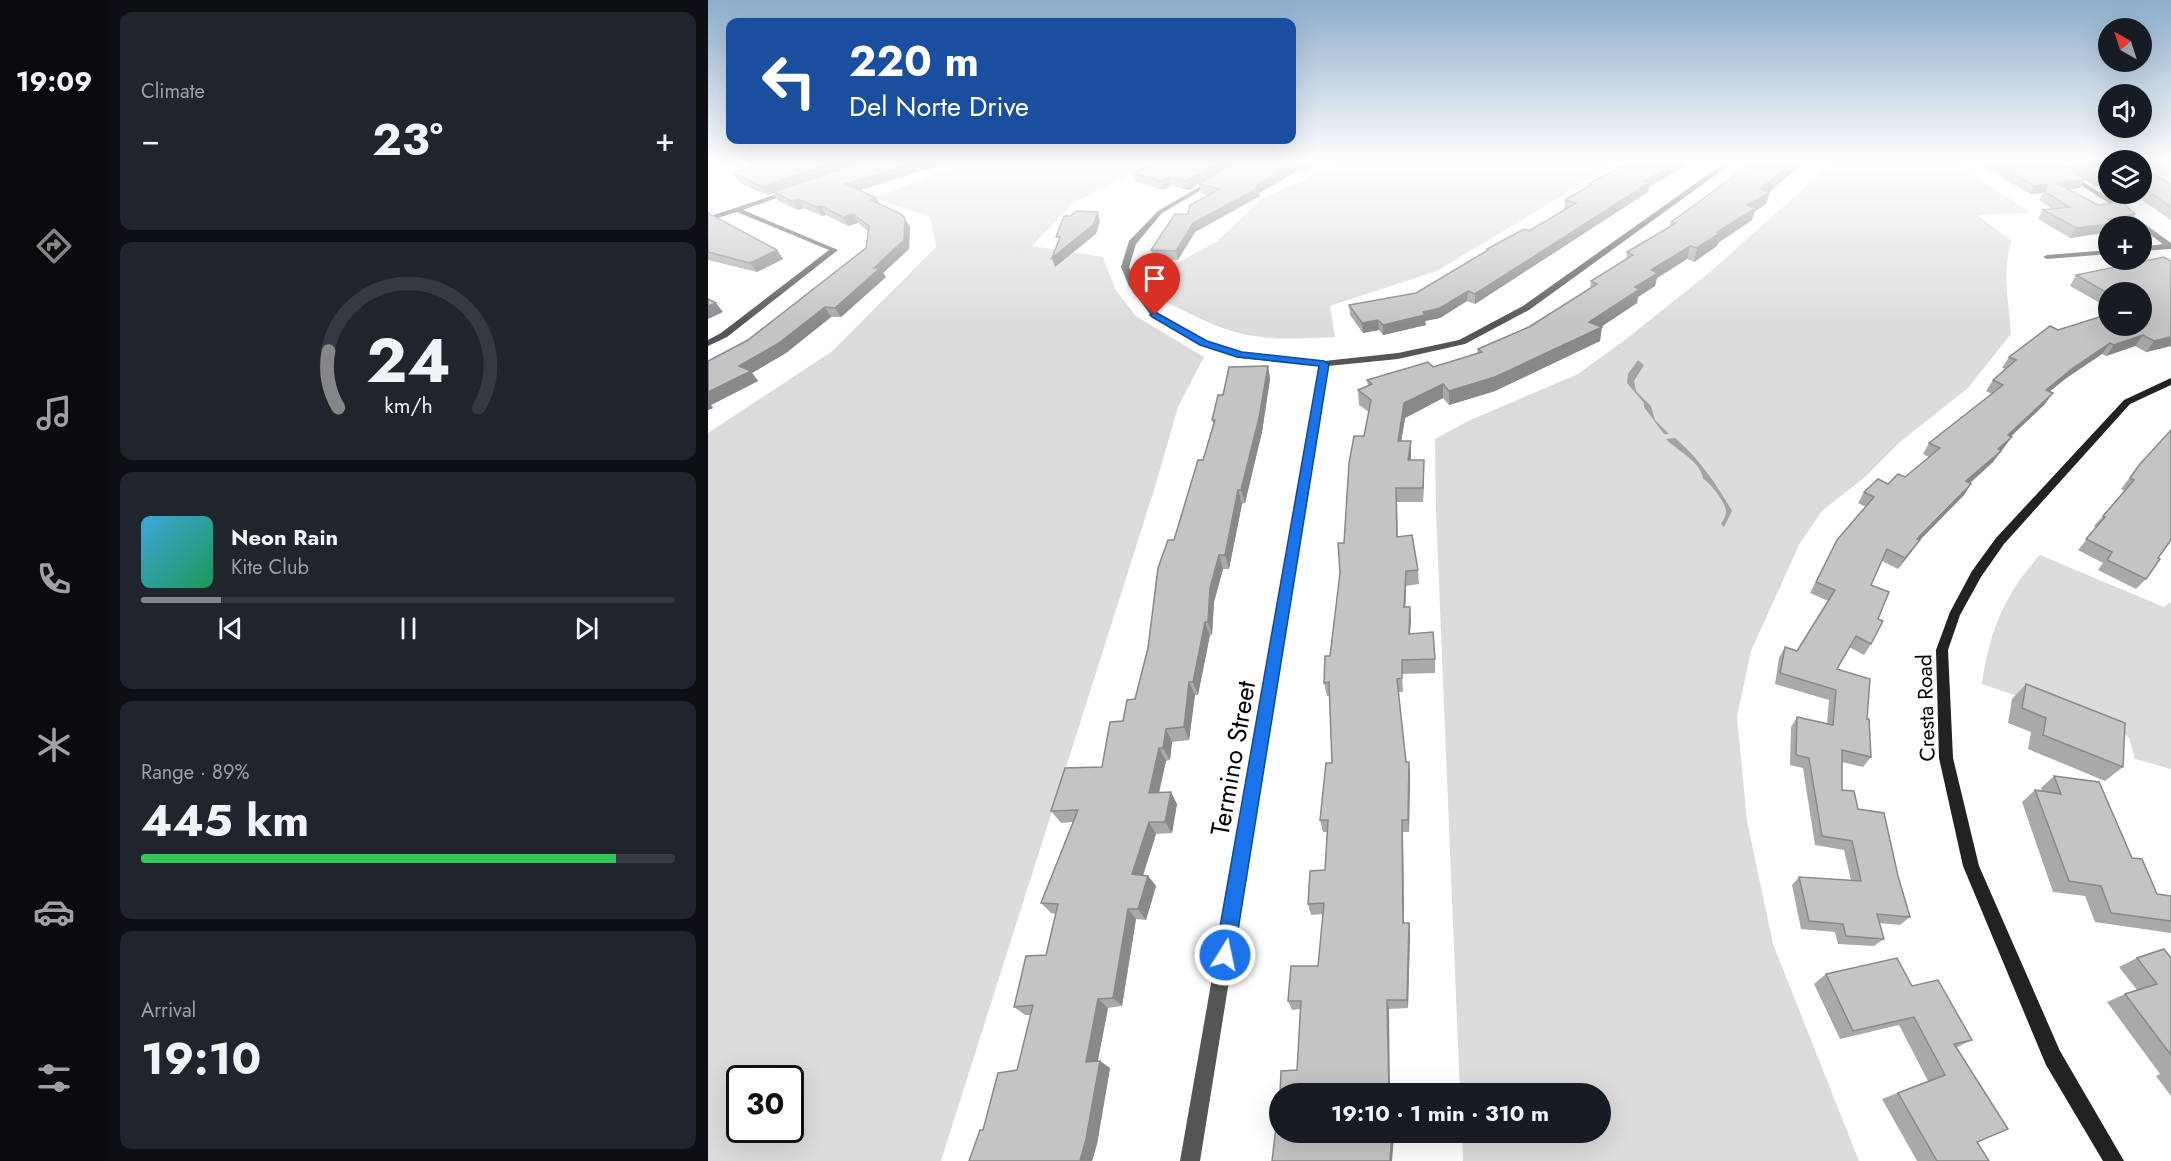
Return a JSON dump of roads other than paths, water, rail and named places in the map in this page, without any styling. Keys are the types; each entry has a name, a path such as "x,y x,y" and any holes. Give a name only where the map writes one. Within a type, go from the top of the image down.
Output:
{"street":[{"path":"708,343 724,335 834,250 751,215"},
{"path":"1157,215 1132,243 1125,267 1133,286 1155,315 1203,343 1240,355 1324,364 1398,356 1461,342 1526,308 1656,215"},
{"path":"2128,215 2170,247"},
{"path":"2152,248 2170,247"},
{"path":"2047,257 2098,253"},
{"name":"Termino Street","path":"1190,1161 1324,364"},
{"name":"Cresta Road","path":"2114,1161 2053,1059 1971,866 1946,758 1942,650 1954,615 1971,584 2000,541 2127,402 2171,381"}]}
